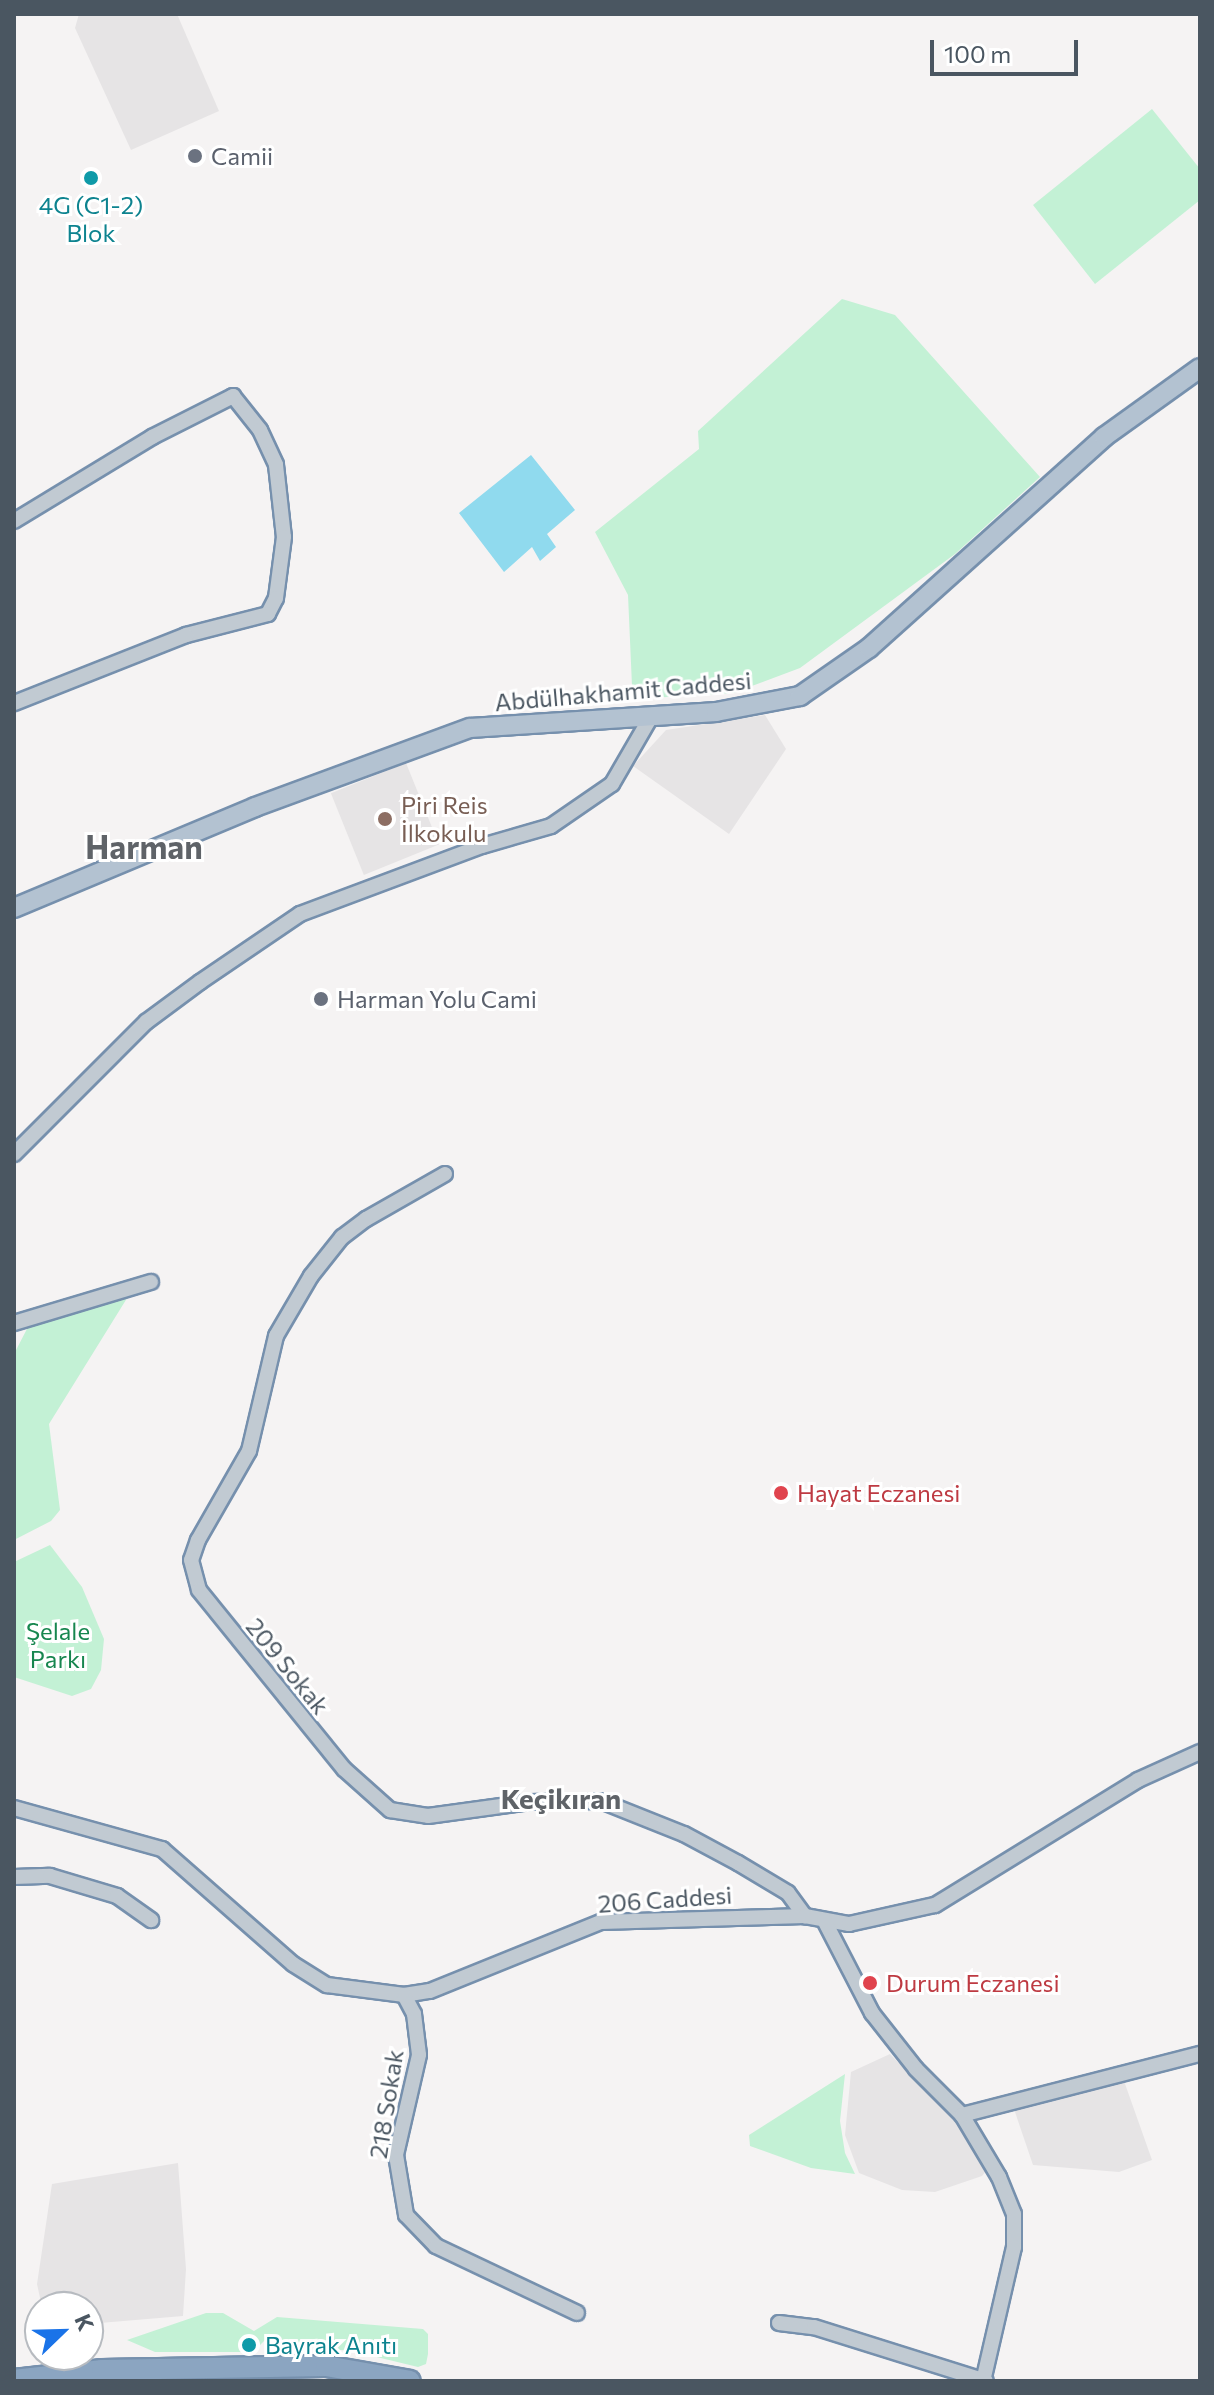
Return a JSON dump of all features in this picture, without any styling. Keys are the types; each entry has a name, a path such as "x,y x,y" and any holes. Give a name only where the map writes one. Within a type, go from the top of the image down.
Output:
{"highway":[{"path":"14,2380 102,2370 326,2366 410,2381"}],"main road":[{"name":"Abdülhakhamit Caddesi","path":"14,908 255,807 470,728 716,712 800,696 869,648 1104,437 1200,368"}],"street":[{"path":"14,521 138,445 233,396 260,430 276,465 284,537 276,598 268,614 186,635 14,703"},
{"path":"14,1154 146,1022 200,982 300,914 551,826 612,784 652,715"},
{"name":"209 Sokak","path":"445,1174 366,1219 342,1237 311,1276 276,1336 249,1451 198,1540 191,1560 199,1590 344,1769 390,1810 428,1816 530,1802 601,1801 684,1834 738,1863 788,1893 805,1916"},
{"path":"14,1323 151,1282"},
{"name":"206 Caddesi","path":"14,1808 162,1849 293,1964 327,1985 404,1995 430,1991 601,1922 805,1916 849,1924 935,1905 1114,1793 1200,1752"},
{"path":"14,1877 50,1876 117,1896 151,1920"},
{"path":"779,2323 814,2327 881,2345 984,2381 1014,2247 1014,2214 999,2177 962,2115 916,2069 872,2013 824,1920"},
{"name":"218 Sokak","path":"404,1995 414,2014 419,2055 396,2155 406,2215 436,2246 577,2313"},
{"path":"962,2115 1200,2054"}],"shaded area":[{"path":"79,14 177,14 219,111 131,150 75,28"},
{"path":"765,715 786,749 729,834 633,766 666,730"},
{"name":"Piri Reis İlkokulu","path":"406,763 439,845 364,875 331,793"},
{"path":"890,2054 967,2134 986,2171 982,2176 935,2192 902,2190 859,2173 845,2135 851,2072"},
{"path":"1124,2081 1152,2160 1119,2172 1033,2165 1014,2109 1084,2087"},
{"path":"178,2163 186,2269 183,2316 104,2323 104,2291 39,2291 52,2184"}],"green space":[{"path":"1152,109 1200,169 1200,200 1095,284 1033,205"},
{"path":"842,299 895,315 1040,477 955,554 800,668 733,693 650,698 632,686 628,595 595,532 699,449 698,431"},
{"path":"129,1295 49,1424 60,1510 51,1521 14,1540 14,1354 29,1325"},
{"name":"Şelale Parkı","path":"50,1545 82,1587 104,1639 101,1670 91,1689 72,1696 14,1677 14,1562"},
{"path":"845,2074 840,2121 845,2153 855,2174 811,2168 750,2146 749,2135"},
{"path":"206,2313 223,2313 254,2331 277,2317 423,2329 428,2334 426,2364 418,2367 356,2352 265,2340 253,2352 155,2352 127,2340"}],"water":[{"path":"531,455 575,510 547,534 556,547 540,561 532,547 504,572 459,513"}],"place":[{"name":"Camii","path":"195,156"},
{"name":"4G (C1-2) Blok","path":"91,178"},
{"name":"Piri Reis İlkokulu","path":"385,819"},
{"name":"Harman Yolu Cami","path":"321,999"},
{"name":"Hayat Eczanesi","path":"781,1493"},
{"name":"Durum Eczanesi","path":"870,1983"},
{"name":"Bayrak Anıtı","path":"249,2345"}],"district":[{"name":"Harman","path":"144,846"},
{"name":"Keçikıran","path":"561,1798"}]}
